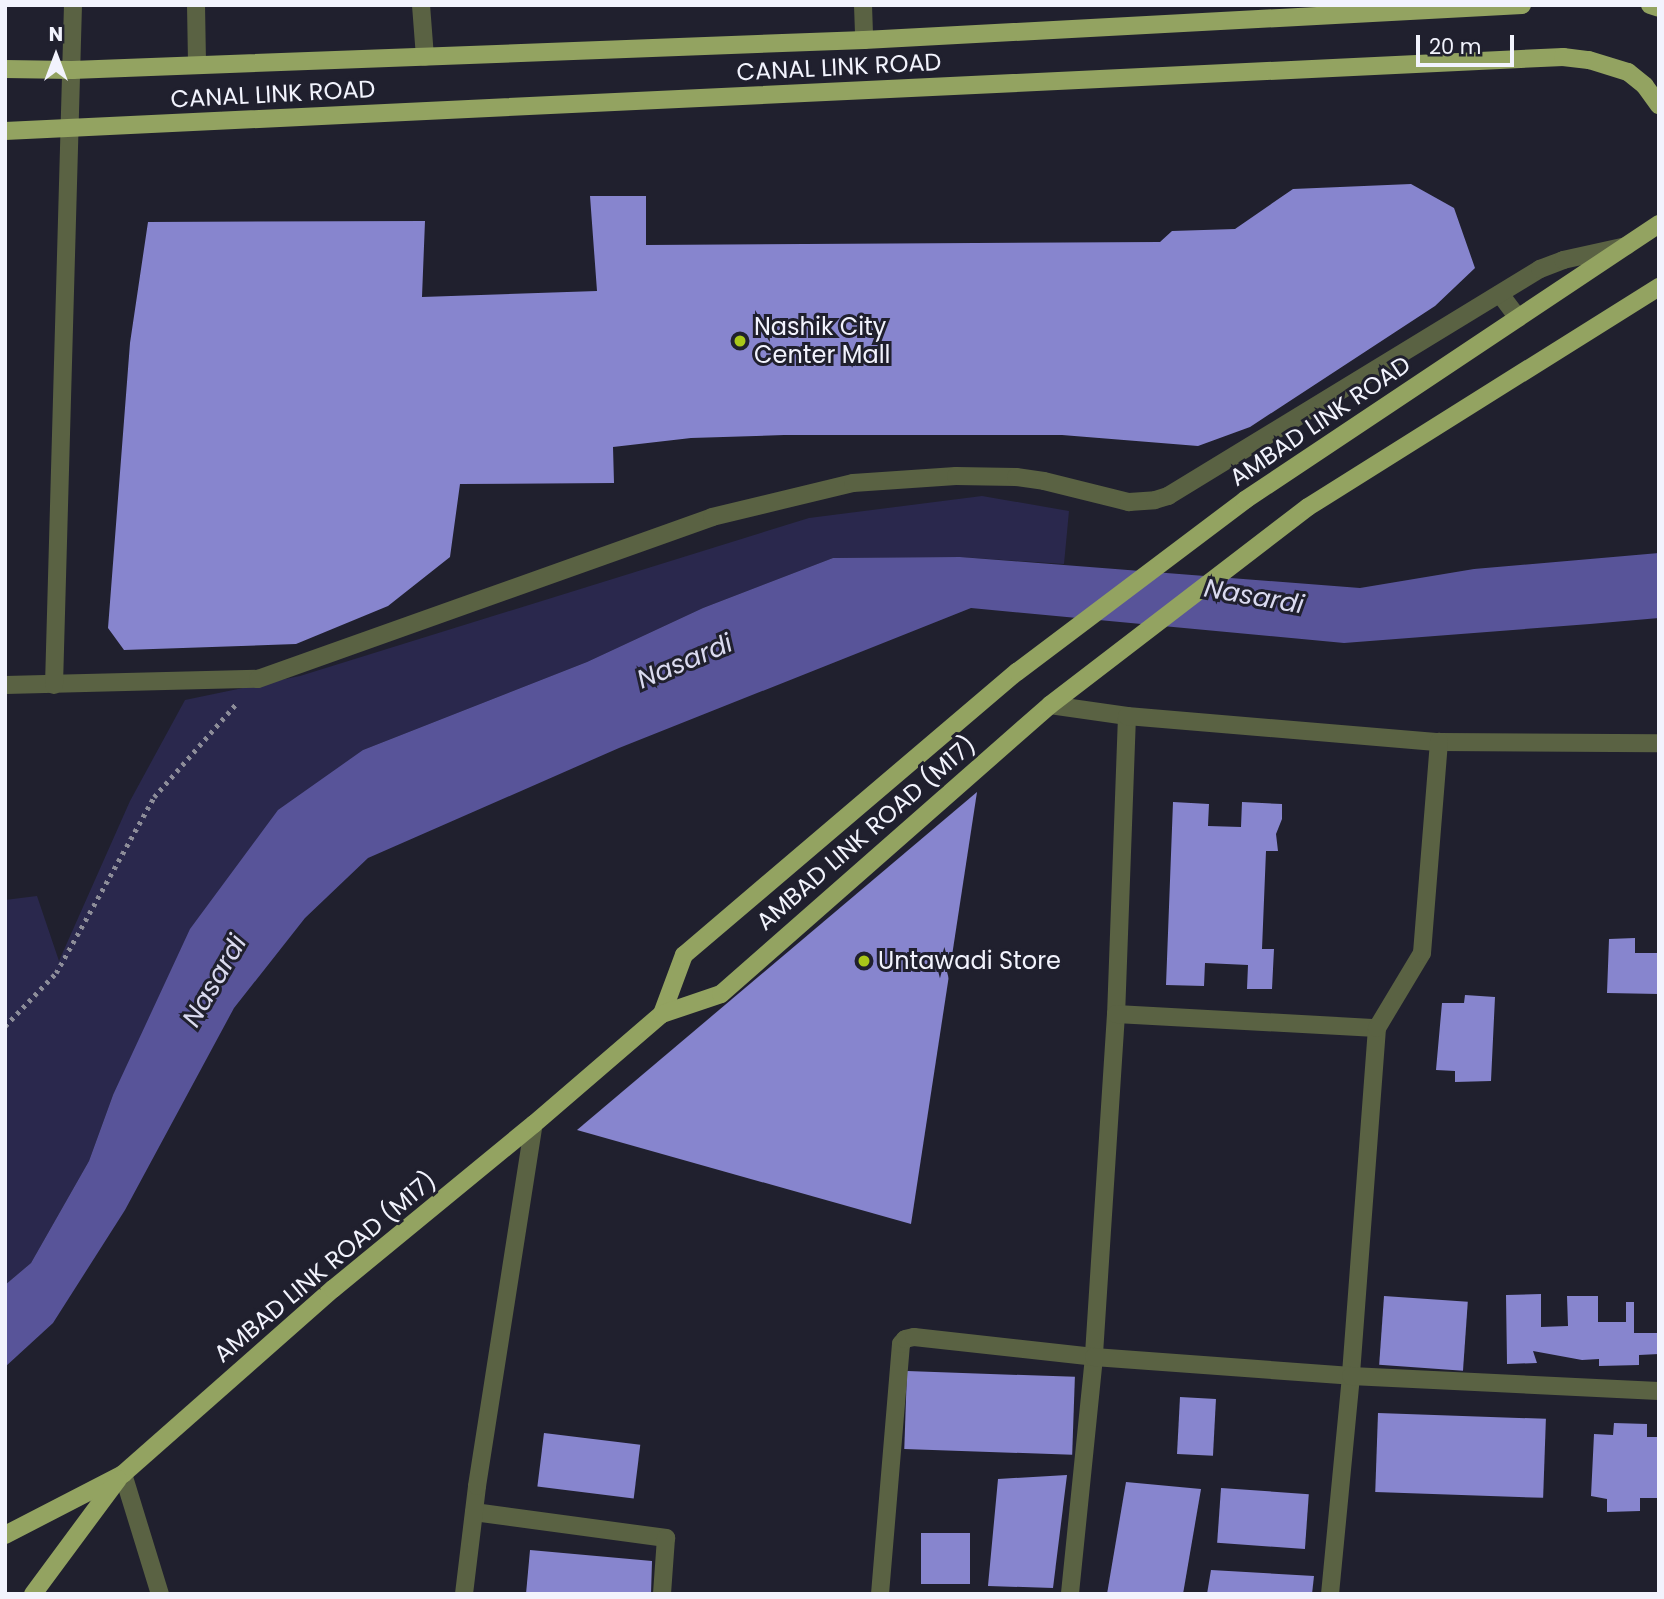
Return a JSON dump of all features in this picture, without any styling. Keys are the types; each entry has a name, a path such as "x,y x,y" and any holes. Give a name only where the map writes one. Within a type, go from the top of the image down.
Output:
{"main road":[{"path":"1650,5 1659,8"},
{"name":"CANAL LINK ROAD","path":"5,69 72,70 864,40 1512,6"},
{"name":"CANAL LINK ROAD","path":"5,131 1563,57 1589,60 1628,72 1645,86 1659,105"},
{"name":"AMBAD LINK ROAD","path":"1017,672 1245,500 1659,224"},
{"name":"AMBAD LINK ROAD (M17)","path":"5,1535 122,1474 333,1289 534,1124 662,1014 721,994 1050,705 1308,507 1659,287"},
{"name":"AMBAD LINK ROAD (M17)","path":"662,1014 684,955 1017,672"},
{"path":"33,1594 122,1474"}],"street":[{"path":"54,685 73,5"},
{"path":"196,5 197,65"},
{"path":"421,5 425,57"},
{"path":"863,5 864,40"},
{"path":"5,685 258,679 712,517 853,483 956,476 1016,477 1044,481 1129,502 1168,496 1540,270 1563,260 1626,246"},
{"path":"1500,294 1518,317"},
{"path":"1050,705 1127,716 1439,742 1659,743"},
{"path":"1070,1594 1094,1357 1116,1014 1127,716"},
{"path":"1330,1594 1351,1376 1377,1028 1422,953 1439,742"},
{"path":"1116,1014 1377,1028"},
{"path":"464,1594 474,1512 534,1124"},
{"path":"880,1594 901,1344 914,1337 1094,1357 1351,1376 1659,1391"},
{"path":"122,1474 160,1594"},
{"path":"474,1512 666,1538 662,1594"}],"path":[{"path":"5,1026 56,973 154,797 258,679"}],"shaded area":[{"path":"982,496 1069,511 1064,564 960,557 833,558 703,608 587,662 363,750 113,1095 89,1161 31,1263 5,1285 5,900 37,896 59,961 130,801 185,700 300,676 809,518"}],"water":[{"name":"Nasardi","path":"1659,553 1659,618 1590,624 1344,643 971,608 619,748 368,858 305,918 234,1008 125,1210 53,1323 5,1367 5,1285 31,1263 89,1161 113,1095 190,929 278,810 363,750 587,662 703,608 833,558 960,557 1360,588 1474,569"}],"building":[{"path":"1411,184 1454,208 1475,268 1435,306 1250,427 1198,446 1062,435 784,435 691,438 613,447 614,483 460,484 450,557 388,606 296,644 124,650 108,628 130,343 148,222 425,221 422,297 597,291 590,196 646,196 646,245 1160,242 1172,231 1235,229 1293,189"},
{"name":"Untawadi Store","path":"977,792 911,1224 577,1130"},
{"path":"1173,802 1209,804 1208,826 1241,827 1242,802 1282,804 1282,819 1276,834 1278,851 1266,851 1262,949 1274,949 1272,989 1247,989 1248,965 1205,963 1204,986 1166,985"},
{"path":"1635,938 1635,953 1659,953 1659,994 1607,993 1609,939"},
{"path":"1465,995 1495,997 1491,1081 1455,1082 1455,1071 1436,1070 1442,1003 1464,1003"},
{"path":"1541,1294 1541,1327 1568,1326 1567,1296 1598,1296 1598,1322 1626,1322 1626,1302 1634,1302 1634,1333 1659,1333 1659,1354 1639,1355 1639,1365 1599,1366 1599,1359 1582,1360 1533,1351 1537,1363 1507,1364 1506,1295"},
{"path":"1384,1296 1468,1302 1463,1371 1379,1365"},
{"path":"907,1371 1075,1377 1072,1455 904,1449"},
{"path":"1180,1397 1216,1399 1213,1456 1177,1454"},
{"path":"1378,1413 1546,1419 1543,1498 1375,1492"},
{"path":"1614,1423 1647,1424 1647,1437 1659,1437 1659,1498 1640,1498 1640,1511 1607,1512 1607,1499 1591,1496 1594,1434 1613,1435"},
{"path":"544,1433 640,1445 634,1498 537,1487"},
{"path":"1067,1475 1053,1588 988,1586 998,1479"},
{"path":"1126,1482 1201,1489 1183,1594 1107,1594"},
{"path":"1221,1488 1309,1494 1305,1549 1217,1543"},
{"path":"921,1533 970,1533 970,1584 921,1584"},
{"path":"530,1550 652,1561 651,1594 526,1594"},
{"path":"1211,1570 1314,1576 1312,1594 1207,1594"}],"place":[{"name":"Nashik City Center Mall","path":"740,341"},
{"name":"Untawadi Store","path":"864,961"}]}
